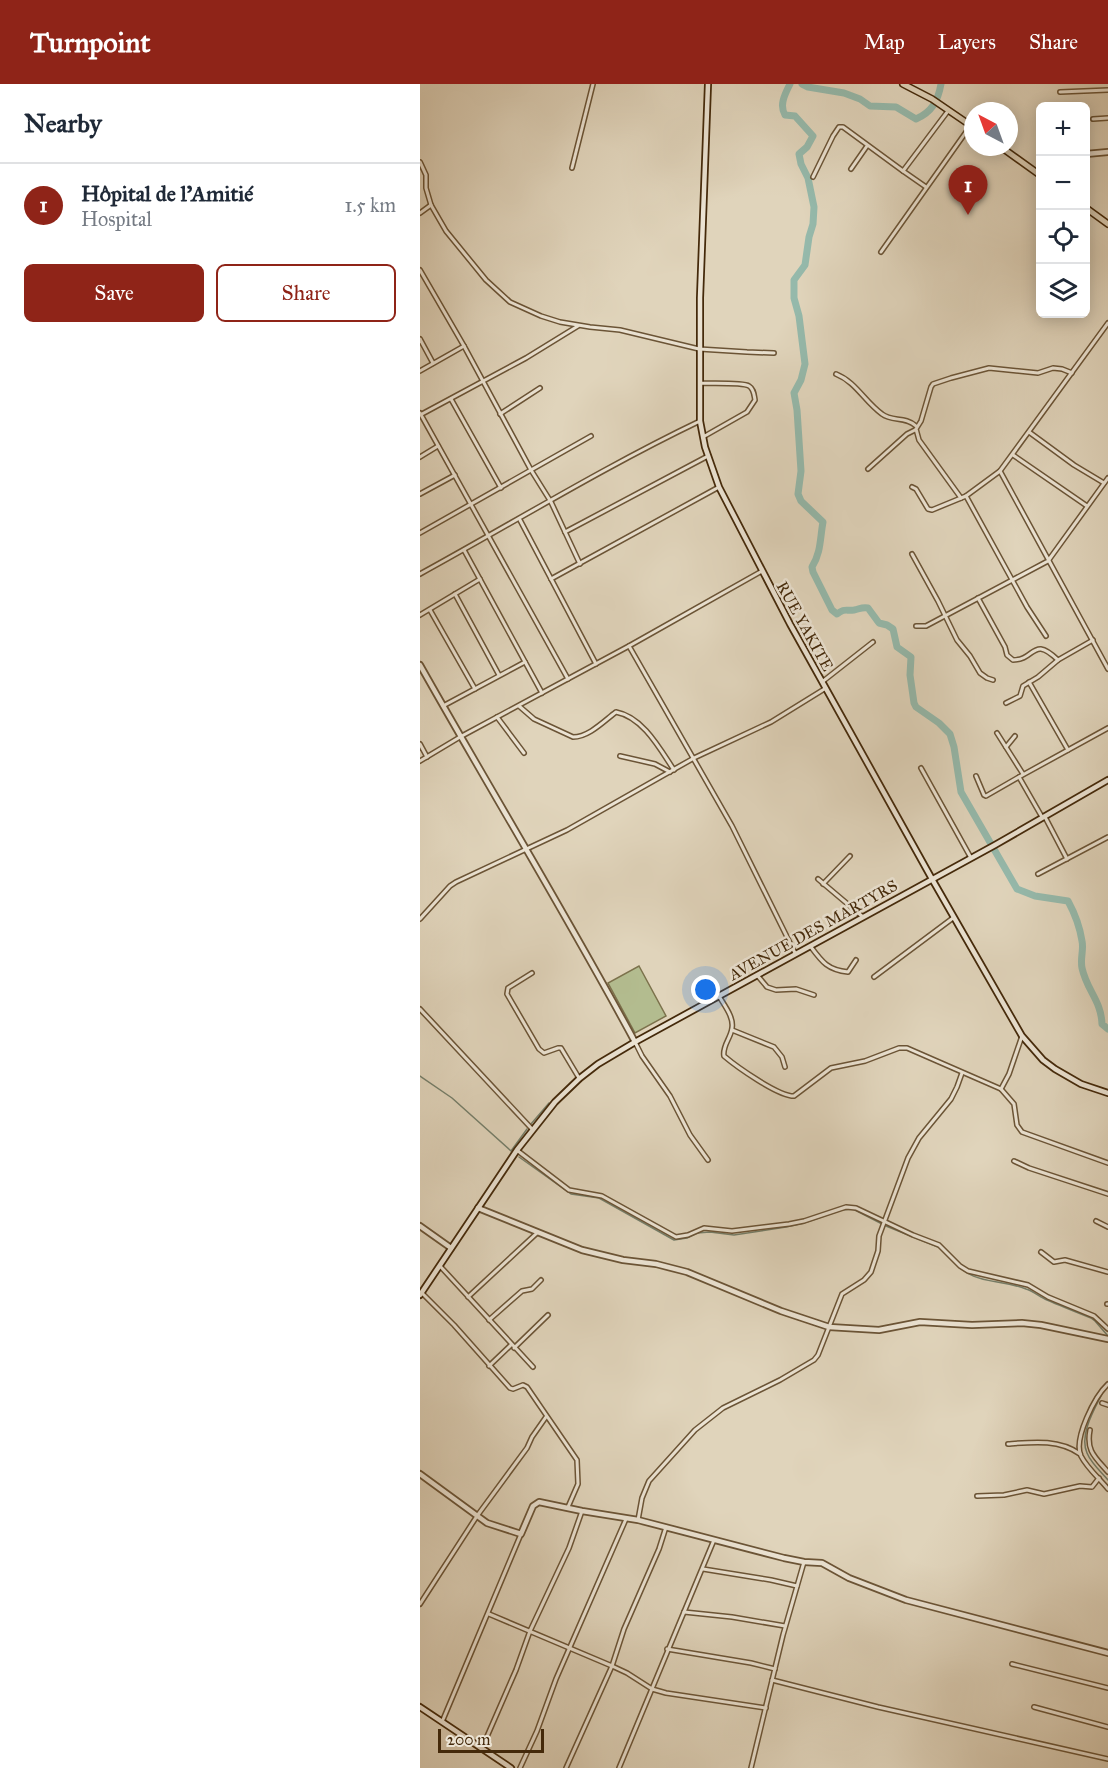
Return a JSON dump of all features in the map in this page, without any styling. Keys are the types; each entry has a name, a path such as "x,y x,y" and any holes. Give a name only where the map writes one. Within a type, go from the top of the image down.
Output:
{"main road":[{"name":"RUE YAKITE","path":"708,84 700,298 700,420 708,456 719,487 822,682 953,918 1022,1036 1043,1060 1055,1069 1082,1084 1108,1093"},
{"path":"903,84 939,103 964,120"},
{"path":"1090,154 1108,152"},
{"path":"1014,156 1036,172"},
{"path":"1089,210 1108,224"},
{"path":"420,665 554,895 635,1042"},
{"name":"AVENUE DES MARTYRS","path":"421,1291 517,1150 555,1102 580,1078 610,1056 971,858 1108,780"},
{"path":"478,1208 587,1251 687,1272 781,1311 829,1327 879,1330 920,1322 972,1325 1022,1323 1107,1340"},
{"path":"420,1226 452,1248"},
{"path":"420,1474 491,1525 521,1534 536,1503 544,1502 638,1520 804,1562 822,1563 849,1578 903,1599 1108,1653"},
{"path":"420,1707 511,1768"}],"street":[{"path":"572,168 593,84"},
{"path":"1060,92 1108,90"},
{"path":"903,171 949,109"},
{"path":"1093,119 1108,118"},
{"path":"813,177 839,127 843,127 926,187"},
{"path":"880,252 964,137"},
{"path":"851,169 867,146"},
{"path":"420,162 426,175 426,191 431,205 446,231 493,288 508,301 541,316 578,326 620,330 699,349 774,352"},
{"path":"420,213 431,205"},
{"path":"420,270 551,502 580,564"},
{"path":"912,487 916,489 928,509 932,510 963,497 1000,471 1108,323"},
{"path":"568,679 420,414 526,358 578,326"},
{"path":"420,339 433,363"},
{"path":"420,370 464,346"},
{"path":"868,469 916,428 921,421 933,384 989,368 1038,373 1053,368 1072,373"},
{"path":"836,374 844,377 882,415 910,421 916,428 918,440 963,497 1046,636"},
{"path":"700,383 749,386 755,400 747,412 703,437"},
{"path":"500,414 540,388"},
{"path":"451,399 501,488"},
{"path":"420,574 598,474 700,420"},
{"path":"1029,432 1074,465 1104,483"},
{"path":"420,533 591,435"},
{"path":"420,457 438,446"},
{"path":"1013,455 1087,506"},
{"path":"565,531 708,456"},
{"path":"1000,471 1108,669"},
{"path":"420,494 455,475"},
{"path":"916,626 926,626 1048,561 1108,478"},
{"path":"551,579 719,487"},
{"path":"519,520 596,664"},
{"path":"464,550 542,693"},
{"path":"912,554 957,640 980,673 993,680"},
{"path":"420,761 762,571"},
{"path":"420,615 480,579"},
{"path":"455,594 499,675"},
{"path":"978,598 1005,647 1007,655 1013,660 1020,660 1038,648 1048,650 1058,660"},
{"path":"429,610 475,689"},
{"path":"1006,703 1020,695 1022,688 1058,660 1093,640"},
{"path":"822,682 873,642"},
{"path":"629,646 736,835 795,953"},
{"path":"443,706 525,662"},
{"path":"1029,682 1068,750"},
{"path":"420,919 453,883 573,827 694,758 771,722 826,688"},
{"path":"519,706 534,719 573,737 580,737 589,732 616,712 623,714 634,720 644,730 672,771"},
{"path":"497,717 524,753"},
{"path":"976,777 986,796 1108,728"},
{"path":"997,733 1067,859"},
{"path":"1006,747 1015,736"},
{"path":"420,744 427,757"},
{"path":"620,756 655,764 672,771"},
{"path":"921,768 971,858"},
{"path":"1038,874 1108,837"},
{"path":"823,884 850,856"},
{"path":"818,879 863,917"},
{"path":"874,977 953,918"},
{"path":"810,945 825,965 837,970 848,972 856,960"},
{"path":"531,973 508,988 507,994 539,1049 543,1053 561,1048 580,1078"},
{"path":"757,975 767,987 776,990 796,989 814,995"},
{"path":"719,996 732,1020 732,1030 723,1050 724,1056 756,1078 789,1096 794,1096 831,1068 864,1061 903,1048 911,1049 1000,1089 1014,1104 1017,1125 1022,1132 1108,1163"},
{"path":"420,1009 532,1130"},
{"path":"732,1030 774,1047 782,1057 785,1067"},
{"path":"1000,1089 1009,1074 1022,1036"},
{"path":"635,1042 670,1096 690,1135 708,1160"},
{"path":"638,1520 643,1496 650,1479 693,1431 723,1408 780,1380 818,1355 843,1292 861,1282 871,1272 878,1251 879,1236 908,1158 919,1138 951,1099 962,1073"},
{"path":"517,1150 568,1190 602,1196 676,1237 704,1228 732,1231 789,1224 846,1207 856,1208 939,1245 968,1271 1028,1285 1048,1297 1094,1316 1108,1329"},
{"path":"1014,1161 1108,1194"},
{"path":"1096,1221 1108,1227"},
{"path":"468,1297 538,1231"},
{"path":"1041,1251 1054,1262 1065,1260 1108,1272"},
{"path":"440,1266 533,1367"},
{"path":"489,1320 522,1291 532,1289 541,1280"},
{"path":"421,1291 511,1389 523,1385 527,1387 546,1417 572,1450 577,1460 578,1484 568,1508"},
{"path":"489,1366 548,1315"},
{"path":"1080,1454 1081,1437 1085,1425 1095,1401 1108,1383"},
{"path":"1102,1403 1108,1405"},
{"path":"420,1604 477,1516 527,1448 546,1417"},
{"path":"1090,1430 1088,1443 1091,1452 1108,1472"},
{"path":"1008,1444 1034,1442 1066,1446 1080,1454 1108,1489"},
{"path":"977,1496 1004,1495 1027,1490 1046,1494 1080,1486 1092,1487 1099,1478"},
{"path":"482,1748 516,1670 530,1631 569,1548 582,1511"},
{"path":"520,1768 536,1733 556,1678 626,1519"},
{"path":"567,1768 612,1666 625,1627 659,1549 666,1527"},
{"path":"442,1722 521,1534"},
{"path":"619,1768 714,1539"},
{"path":"751,1768 785,1626 804,1562"},
{"path":"703,1569 797,1586"},
{"path":"684,1612 729,1616 785,1626"},
{"path":"489,1614 612,1666 652,1689 766,1708"},
{"path":"668,1649 775,1669"},
{"path":"1012,1664 1108,1688"},
{"path":"772,1680 878,1707 1108,1759"},
{"path":"1034,1707 1108,1727"}],"green space":[{"path":"639,966 666,1016 635,1033 608,983"}],"waterway":[{"path":"790,84 783,100 783,111 785,115 795,116 813,136 807,147 799,154 808,178 814,207 805,265 794,280 794,298 799,316 805,364 801,380 794,393 801,471 798,494 801,501 823,522 819,551 812,567 813,572 832,610 837,614 844,610 868,608 879,623 893,629 897,647 911,657 910,675 914,703 950,734 961,792 1017,889 1035,896 1068,901 1081,936 1084,976 1099,1008 1102,1024 1108,1029"},
{"path":"802,84 844,93 870,106 896,107 916,119 933,105 941,84"},
{"path":"420,1076 452,1098 511,1151 527,1129"},
{"path":"531,1124 549,1103"},
{"path":"519,1157 571,1194 599,1198 674,1240 687,1238 697,1233 734,1235 786,1227 842,1210 853,1209 886,1226 938,1247"},
{"path":"950,1258 959,1267 977,1277 1029,1290 1091,1318 1108,1336"},
{"path":"1102,1394 1088,1423 1085,1446 1091,1460 1108,1480"}],"place":[{"name":"Hôpital de l'Amitié","path":"968,215"}]}
